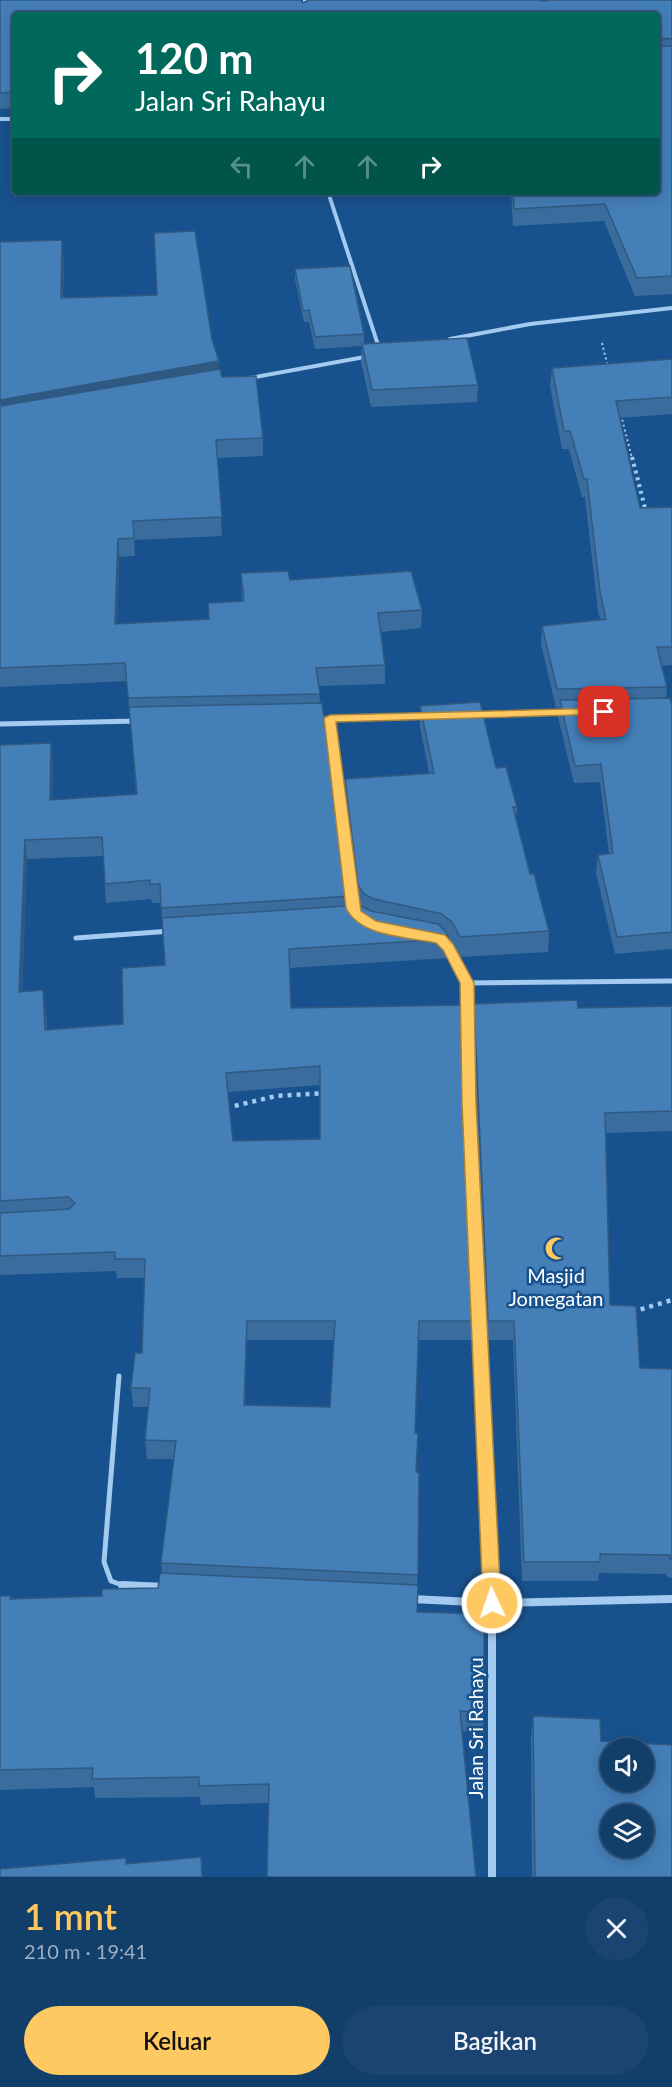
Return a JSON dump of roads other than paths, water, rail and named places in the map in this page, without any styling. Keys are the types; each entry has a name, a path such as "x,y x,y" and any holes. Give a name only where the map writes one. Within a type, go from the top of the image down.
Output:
{"street":[{"path":"329,195 381,354"},
{"path":"444,341 530,324 672,308"},
{"path":"243,379 392,352"},
{"path":"471,715 578,712"},
{"path":"306,719 436,716"},
{"path":"330,718 353,908 360,919 349,920"},
{"path":"0,724 141,721"},
{"path":"75,938 179,931"},
{"name":"Jalan Sri Rahayu","path":"440,939 448,947 467,983 469,1102 492,1603 492,1877"},
{"path":"467,983 672,981"},
{"path":"122,1585 170,1587"},
{"path":"396,1598 492,1603 672,1599"}],"lane":[{"path":"119,1376 104,1562 111,1581 122,1585"}],"place":[{"name":"Masjid Jomegatan","path":"556,1248"}]}
